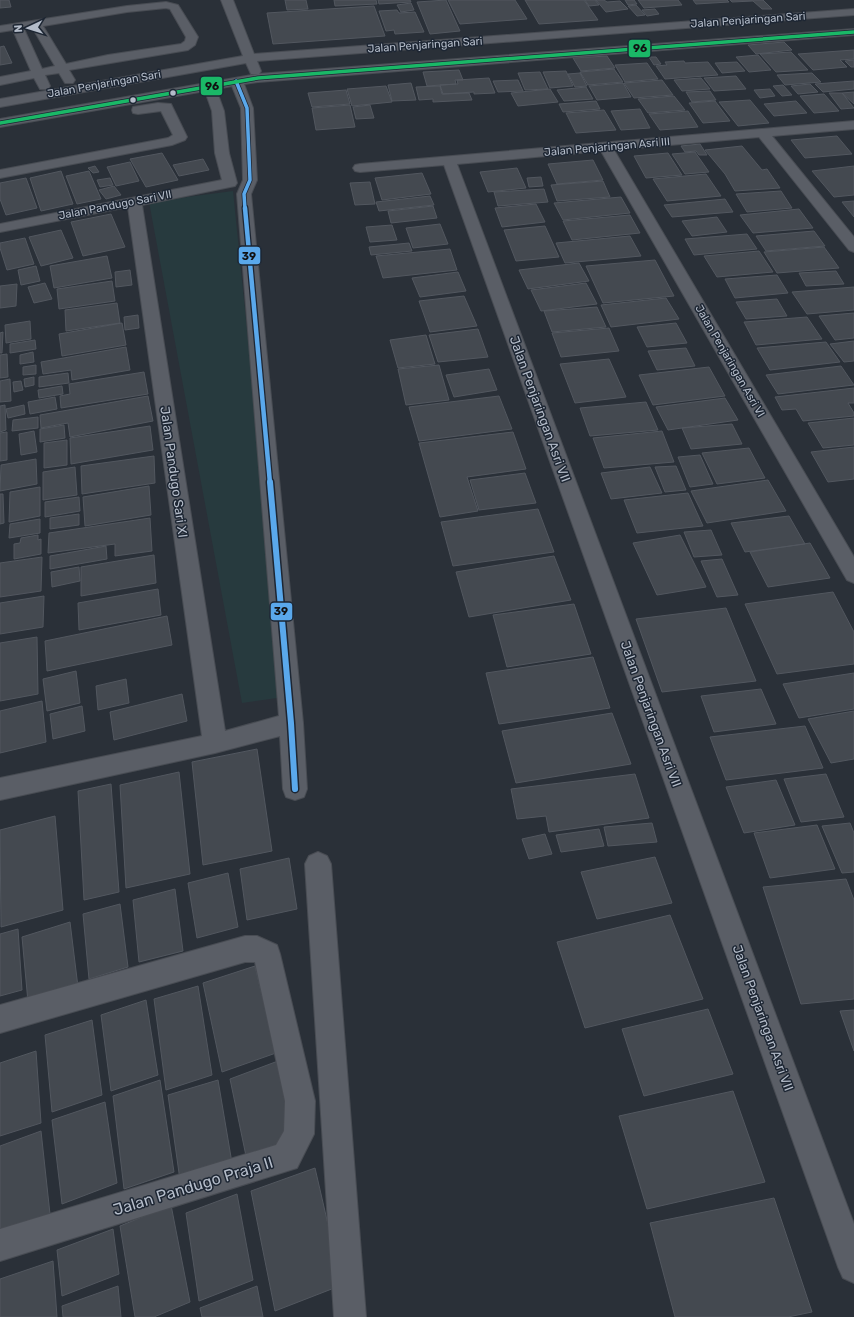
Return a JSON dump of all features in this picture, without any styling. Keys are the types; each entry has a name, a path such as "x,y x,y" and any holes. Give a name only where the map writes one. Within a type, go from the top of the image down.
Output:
{"street":[{"path":"227,0 258,78"},
{"path":"0,18 92,3"},
{"path":"0,29 127,9 166,5 174,7 192,37 191,43 184,47 108,59 0,81"},
{"name":"Jalan Penjaringan Sari","path":"0,103 251,58 854,12"},
{"path":"36,24 75,89"},
{"path":"17,27 48,94"},
{"name":"Jalan Penjaringan Sari","path":"0,123 258,78 854,32"},
{"path":"236,81 247,108 247,187 291,723 295,789"},
{"path":"209,86 218,111 222,153 230,183 247,187"},
{"path":"0,174 172,141 180,137 166,107 158,107 30,131"},
{"name":"Jalan Penjaringan Asri III","path":"360,168 606,148 854,125"},
{"path":"763,133 854,247"},
{"name":"Jalan Penjaringan Asri VI","path":"606,148 854,575"},
{"name":"Jalan Penjaringan Asri VII","path":"449,161 854,1267"},
{"name":"Jalan Pandugo Sari VII","path":"0,228 230,183"},
{"name":"Jalan Pandugo Sari XI","path":"134,201 215,743"},
{"path":"0,789 215,743 291,723"},
{"path":"318,864 350,1317"},
{"name":"Jalan Pandugo Praja II","path":"0,1019 245,949 257,949 267,954 300,1101 299,1134 286,1157 0,1245"}],"green space":[{"path":"233,191 284,697 242,703 149,202"}],"building":[{"path":"0,0 9,0 11,7 0,8"},
{"path":"285,0 306,0 308,9 287,10"},
{"path":"334,0 376,0 377,4 335,6"},
{"path":"378,0 410,0 411,2 379,4"},
{"path":"446,0 460,31 430,34 417,2"},
{"path":"448,0 515,0 527,19 460,24"},
{"path":"525,0 584,0 598,20 539,24"},
{"path":"585,0 595,0 599,5 589,6"},
{"path":"596,0 604,0 607,2 620,1 628,9 606,12"},
{"path":"625,0 634,0 637,4 628,5"},
{"path":"638,0 678,0 682,5 644,8"},
{"path":"693,0 727,0 729,2 696,4"},
{"path":"730,0 763,0 772,9 762,9 753,1 732,2"},
{"path":"411,3 414,10 401,12 397,5"},
{"path":"636,5 645,15 637,16 628,6"},
{"path":"374,6 385,36 273,44 267,13"},
{"path":"655,9 659,14 647,16 642,10"},
{"path":"397,10 399,13 415,12 424,32 395,34 394,30 386,31 379,11"},
{"path":"784,42 792,50 756,54 748,45"},
{"path":"4,46 12,63 0,65 0,47"},
{"path":"854,50 854,59 840,60 847,67 813,70 798,54"},
{"path":"791,52 808,70 776,72 760,54"},
{"path":"758,55 771,70 749,72 736,57"},
{"path":"607,56 615,68 581,71 573,58"},
{"path":"649,57 656,57 661,64 654,65"},
{"path":"854,60 854,67 851,67 845,61"},
{"path":"684,61 685,63 708,62 718,75 665,79 656,66 667,65 665,62"},
{"path":"737,62 745,71 722,73 715,63"},
{"path":"647,63 658,79 625,82 615,65"},
{"path":"614,69 623,82 588,85 580,72"},
{"path":"459,70 463,80 455,80 456,84 427,86 423,72"},
{"path":"566,71 573,86 550,88 543,72"},
{"path":"540,72 548,89 525,90 518,73"},
{"path":"580,73 587,86 575,87 568,74"},
{"path":"812,73 821,82 785,85 777,75"},
{"path":"736,76 746,89 714,91 704,78"},
{"path":"489,78 495,93 474,94 474,92 443,94 440,85 458,84 457,80"},
{"path":"701,78 710,89 682,91 674,80"},
{"path":"518,80 523,91 498,92 493,81"},
{"path":"662,80 673,95 634,98 624,83"},
{"path":"854,81 854,89 823,92 815,84"},
{"path":"411,83 416,100 392,101 388,85"},
{"path":"623,83 631,97 597,100 589,86"},
{"path":"810,84 818,92 798,94 791,86"},
{"path":"783,85 792,95 782,96 773,86"},
{"path":"386,86 392,102 352,106 347,89"},
{"path":"440,86 442,94 469,93 472,100 433,102 433,99 419,100 416,87"},
{"path":"586,87 593,99 564,101 557,90"},
{"path":"550,89 558,102 518,106 511,93"},
{"path":"770,89 775,96 760,98 754,90"},
{"path":"346,90 350,104 312,107 308,93"},
{"path":"710,91 716,100 692,102 686,92"},
{"path":"854,92 854,104 842,93"},
{"path":"829,93 842,93 854,108 841,109"},
{"path":"824,94 839,111 814,113 800,96"},
{"path":"674,96 685,110 648,113 638,99"},
{"path":"750,100 769,123 738,126 719,102"},
{"path":"596,101 600,109 563,112 559,104"},
{"path":"715,101 730,121 703,123 689,103"},
{"path":"796,101 807,113 774,116 764,104"},
{"path":"350,105 355,127 316,130 312,108"},
{"path":"370,105 374,118 356,119 353,107"},
{"path":"640,109 650,128 621,130 611,111"},
{"path":"604,110 616,130 576,133 566,113"},
{"path":"688,111 698,127 660,130 649,114"},
{"path":"837,136 852,154 805,158 791,140"},
{"path":"700,144 707,155 699,155 696,151 685,152 681,146"},
{"path":"742,146 762,170 767,169 780,188 735,191 725,174 705,150"},
{"path":"695,152 709,172 685,174 672,154"},
{"path":"162,153 178,180 146,187 130,159"},
{"path":"668,153 682,175 646,178 634,156"},
{"path":"203,159 209,170 179,176 173,165"},
{"path":"593,160 603,180 557,184 548,164"},
{"path":"130,162 139,181 116,186 107,167"},
{"path":"95,166 99,172 93,173 88,168"},
{"path":"854,166 854,195 834,197 812,171"},
{"path":"517,168 526,188 488,192 480,172"},
{"path":"61,171 73,204 41,211 30,178"},
{"path":"89,171 101,199 77,204 66,176"},
{"path":"422,173 431,194 382,200 375,178"},
{"path":"706,174 721,196 667,201 653,179"},
{"path":"541,177 543,186 529,187 527,178"},
{"path":"26,178 37,208 6,215 0,199 0,183"},
{"path":"110,178 113,185 100,187 97,180"},
{"path":"603,181 610,197 557,201 551,185"},
{"path":"370,182 375,204 355,205 350,183"},
{"path":"114,186 121,195 106,199 99,190"},
{"path":"544,189 548,202 498,206 494,192"},
{"path":"781,191 792,208 747,212 736,194"},
{"path":"430,196 434,205 379,211 376,202"},
{"path":"621,197 630,213 563,220 554,203"},
{"path":"725,199 733,212 672,217 664,205"},
{"path":"854,201 854,217 842,202"},
{"path":"536,204 545,222 502,227 495,208"},
{"path":"433,206 437,218 391,223 388,211"},
{"path":"799,209 813,228 753,233 740,215"},
{"path":"111,214 125,247 83,256 71,222"},
{"path":"630,215 640,233 572,240 563,221"},
{"path":"717,217 727,232 692,236 682,221"},
{"path":"440,224 448,244 413,248 406,228"},
{"path":"392,225 397,240 370,242 366,227"},
{"path":"545,226 559,257 516,261 504,230"},
{"path":"61,230 73,258 41,266 29,237"},
{"path":"814,231 825,246 766,251 756,236"},
{"path":"747,234 757,249 694,255 685,239"},
{"path":"630,236 641,256 565,263 556,243"},
{"path":"25,238 34,264 7,270 0,248 0,243"},
{"path":"409,243 412,251 371,255 369,247"},
{"path":"824,247 839,268 777,273 764,252"},
{"path":"450,249 457,270 383,278 376,256"},
{"path":"759,251 773,272 717,277 704,256"},
{"path":"107,256 112,278 54,288 50,266"},
{"path":"655,260 674,296 603,303 586,266"},
{"path":"579,263 589,281 528,289 519,270"},
{"path":"36,266 40,281 21,285 18,270"},
{"path":"130,270 132,285 116,287 115,272"},
{"path":"836,271 844,284 806,286 799,273"},
{"path":"458,272 466,291 420,297 412,278"},
{"path":"777,275 788,293 735,298 725,279"},
{"path":"112,281 115,301 59,309 57,289"},
{"path":"45,283 52,299 34,303 28,287"},
{"path":"586,283 597,304 541,311 531,290"},
{"path":"17,284 16,306 0,308 0,286"},
{"path":"854,287 854,310 807,314 792,292"},
{"path":"464,296 477,326 430,332 419,301"},
{"path":"666,298 679,319 611,327 601,305"},
{"path":"777,299 787,316 746,319 736,302"},
{"path":"117,303 120,323 66,331 65,310"},
{"path":"597,307 606,327 552,332 544,311"},
{"path":"854,313 854,338 835,340 819,316"},
{"path":"138,315 139,328 125,330 124,317"},
{"path":"807,317 822,339 756,345 744,322"},
{"path":"30,321 31,339 6,343 5,325"},
{"path":"122,323 126,345 62,356 59,334"},
{"path":"676,323 687,343 647,347 637,327"},
{"path":"609,328 619,351 561,357 552,333"},
{"path":"478,329 488,357 438,362 429,335"},
{"path":"3,332 2,353 0,353 0,333"},
{"path":"426,335 435,364 398,368 390,340"},
{"path":"35,340 36,349 10,353 10,344"},
{"path":"854,341 854,361 844,362 830,344"},
{"path":"826,342 840,362 770,370 757,348"},
{"path":"126,347 130,370 72,380 71,370 43,374 41,362"},
{"path":"686,348 695,366 657,370 648,351"},
{"path":"33,352 34,362 20,364 20,355"},
{"path":"7,354 8,377 0,378 0,355"},
{"path":"609,359 626,397 575,403 560,364"},
{"path":"36,365 36,374 23,375 23,367"},
{"path":"439,365 449,400 406,405 398,369"},
{"path":"841,366 854,385 778,394 766,375"},
{"path":"709,367 725,396 653,405 639,375"},
{"path":"489,369 497,390 454,397 446,375"},
{"path":"144,372 148,394 61,408 60,396 70,394 69,384"},
{"path":"68,373 69,383 39,387 39,377"},
{"path":"34,377 34,385 25,387 24,379"},
{"path":"10,379 11,401 0,402 0,381"},
{"path":"21,381 23,390 14,392 13,382"},
{"path":"62,386 63,394 39,398 38,390"},
{"path":"854,388 854,403 848,403 854,413 854,416 803,421 796,409 782,410 775,397"},
{"path":"148,396 153,421 70,437 68,423 41,428 40,415"},
{"path":"499,396 512,429 419,441 409,407"},
{"path":"55,397 57,409 30,414 28,402"},
{"path":"725,398 738,420 668,430 656,407"},
{"path":"646,402 658,430 590,436 580,408"},
{"path":"5,405 6,430 0,432 0,406"},
{"path":"24,405 25,414 8,418 6,409"},
{"path":"38,417 38,428 12,431 13,420"},
{"path":"854,418 854,445 823,448 808,423"},
{"path":"732,424 742,444 691,449 682,428"},
{"path":"64,425 65,438 40,442 40,429"},
{"path":"150,426 153,450 71,464 70,438"},
{"path":"34,431 37,452 21,455 19,434"},
{"path":"662,431 674,462 604,468 593,438"},
{"path":"7,432 7,460 0,461 0,433"},
{"path":"513,432 526,469 467,477 478,511 440,517 419,443"},
{"path":"67,440 67,465 44,468 44,443"},
{"path":"854,447 854,479 828,482 811,452"},
{"path":"749,448 765,478 717,484 702,453"},
{"path":"700,455 713,484 690,487 678,457"},
{"path":"154,456 155,483 82,494 81,466"},
{"path":"36,459 37,484 0,491 1,465"},
{"path":"676,466 686,490 665,492 655,467"},
{"path":"75,467 77,495 43,500 43,472"},
{"path":"650,467 662,493 611,499 601,473"},
{"path":"525,473 536,503 479,510 470,480"},
{"path":"768,480 786,511 707,523 691,491"},
{"path":"149,486 151,515 85,526 83,497"},
{"path":"40,487 40,516 9,522 10,492"},
{"path":"688,493 703,526 637,533 624,500"},
{"path":"0,494 3,494 4,523 0,524"},
{"path":"79,497 80,511 45,517 45,502"},
{"path":"538,509 554,552 453,566 441,522"},
{"path":"79,514 79,525 50,529 50,518"},
{"path":"789,516 805,544 745,552 731,523"},
{"path":"150,518 152,551 115,556 115,544 48,553 49,533"},
{"path":"40,519 40,533 9,538 10,524"},
{"path":"711,530 722,555 694,557 684,532"},
{"path":"38,535 38,540 41,539 41,554 14,559 14,544 20,543 21,538"},
{"path":"680,535 706,587 657,595 633,543"},
{"path":"810,543 830,578 768,587 750,552"},
{"path":"106,546 107,559 50,569 50,556"},
{"path":"154,555 156,583 81,596 81,567"},
{"path":"554,556 571,600 469,617 456,572"},
{"path":"42,557 41,591 0,597 0,563"},
{"path":"722,559 738,595 717,597 701,561"},
{"path":"79,567 80,581 52,587 51,572"},
{"path":"158,589 161,615 79,630 78,603"},
{"path":"833,592 854,632 854,664 777,674 745,604"},
{"path":"44,596 43,627 0,634 0,603"},
{"path":"574,604 591,654 507,667 493,615"},
{"path":"726,608 756,681 662,692 636,619"},
{"path":"167,616 172,645 47,671 45,641"},
{"path":"37,637 38,694 0,701 0,643"},
{"path":"593,657 610,708 499,724 486,673"},
{"path":"76,671 80,703 47,711 43,679"},
{"path":"854,673 854,709 799,718 783,684"},
{"path":"126,679 129,703 98,710 96,686"},
{"path":"761,689 776,724 714,732 701,696"},
{"path":"182,694 187,721 114,740 110,712"},
{"path":"42,701 46,742 0,753 0,711"},
{"path":"82,706 85,731 53,739 50,714"},
{"path":"854,711 854,759 831,763 808,719"},
{"path":"612,713 631,764 516,783 502,731"},
{"path":"805,726 823,768 726,780 710,737"},
{"path":"257,749 272,851 203,865 192,762"},
{"path":"179,772 190,874 126,888 120,785"},
{"path":"635,774 649,818 549,832 546,816 517,819 511,789"},
{"path":"826,774 844,817 801,822 784,779"},
{"path":"776,780 795,825 744,833 726,787"},
{"path":"111,784 119,892 84,900 78,791"},
{"path":"55,816 63,910 1,927 0,830"},
{"path":"652,823 657,842 608,846 604,827"},
{"path":"850,823 854,833 854,872 842,873 822,826"},
{"path":"817,825 835,869 770,878 754,833"},
{"path":"599,829 604,846 561,852 556,835"},
{"path":"545,834 552,854 529,859 522,839"},
{"path":"655,857 672,903 597,919 581,872"},
{"path":"289,858 297,909 247,920 240,869"},
{"path":"228,873 238,927 197,938 188,883"},
{"path":"846,879 854,900 854,999 801,1004 763,887"},
{"path":"175,889 183,951 139,962 133,900"},
{"path":"120,904 128,967 89,979 83,914"},
{"path":"670,915 703,999 585,1028 557,942"},
{"path":"70,922 78,987 28,1002 22,937"},
{"path":"18,929 22,990 0,996 0,934"},
{"path":"255,966 276,1053 222,1072 203,983"},
{"path":"198,986 212,1075 166,1090 154,999"},
{"path":"146,1000 158,1075 111,1091 101,1015"},
{"path":"708,1009 733,1074 644,1096 622,1029"},
{"path":"854,1010 854,1051 840,1011"},
{"path":"92,1020 102,1095 52,1112 45,1035"},
{"path":"36,1051 41,1123 0,1136 0,1063"},
{"path":"278,1061 296,1139 246,1156 230,1079"},
{"path":"160,1080 174,1172 124,1189 113,1096"},
{"path":"218,1080 232,1163 180,1180 168,1095"},
{"path":"733,1091 765,1182 647,1209 619,1116"},
{"path":"105,1102 117,1183 62,1204 52,1120"},
{"path":"41,1131 50,1214 0,1233 0,1146"},
{"path":"315,1168 342,1285 275,1311 251,1191"},
{"path":"237,1194 253,1280 199,1301 186,1213"},
{"path":"774,1198 812,1312 788,1317 675,1317 650,1223"},
{"path":"171,1205 190,1302 154,1317 135,1317 120,1226"},
{"path":"113,1229 119,1274 62,1296 57,1250"},
{"path":"53,1261 57,1317 0,1317 0,1279"},
{"path":"118,1286 121,1317 63,1317 62,1306"},
{"path":"257,1286 263,1317 202,1317 200,1308"}],"transit line":[{"name":"96","path":"0,123 258,78 854,32"},
{"name":"39","path":"236,81 247,108 250,180 244,194 291,723 295,789"}]}
